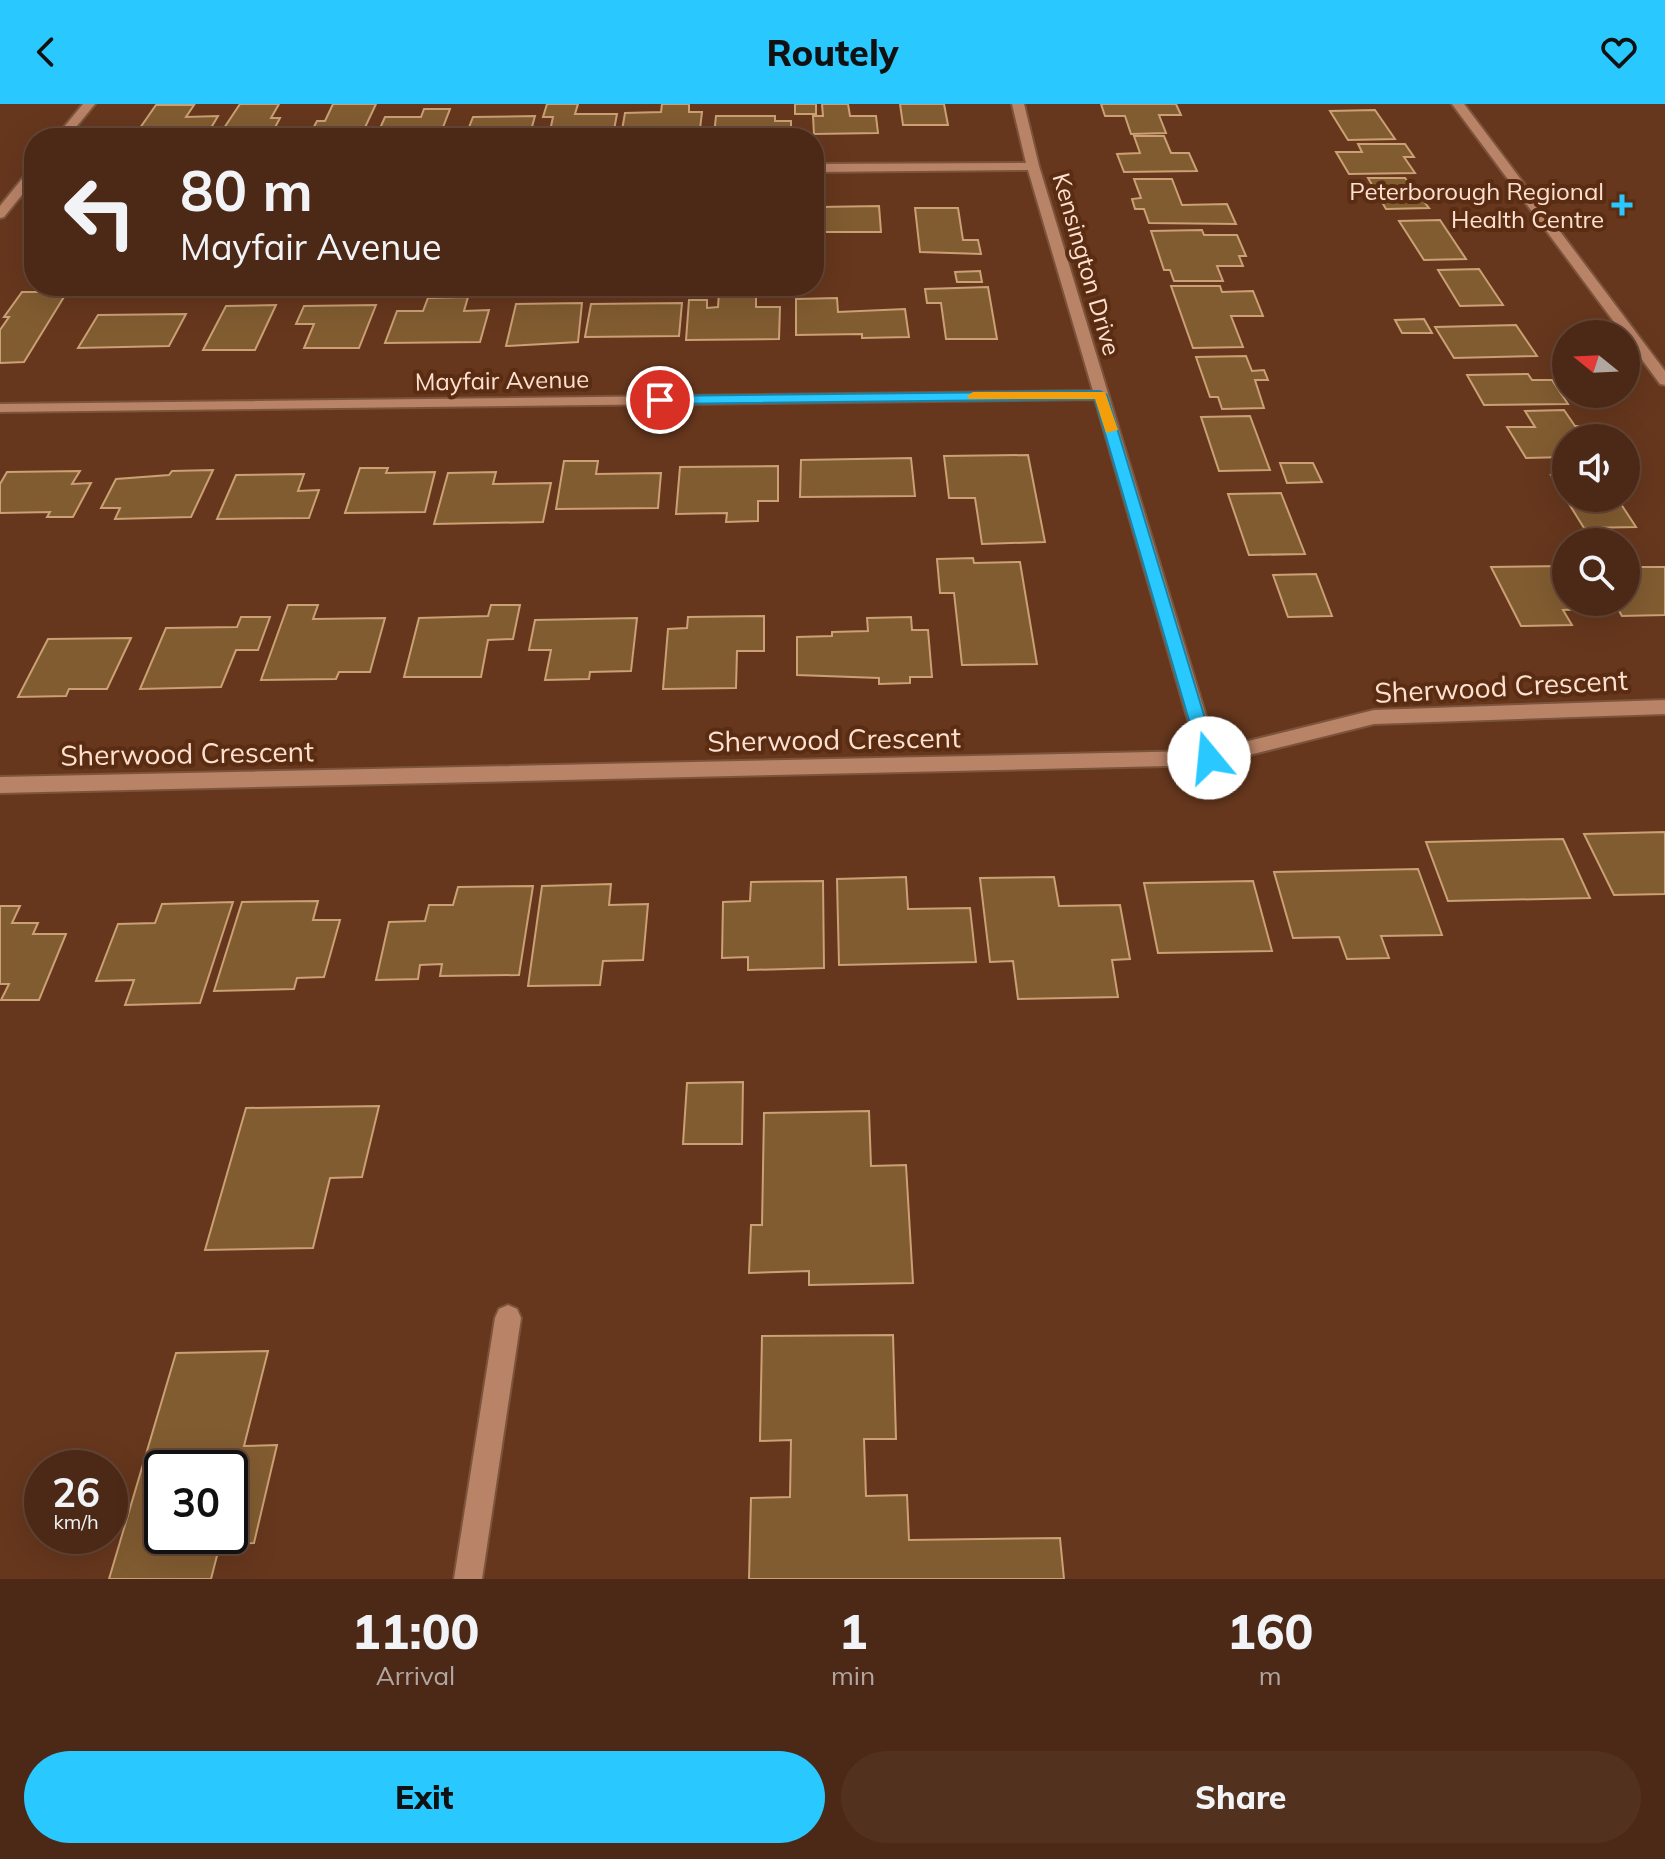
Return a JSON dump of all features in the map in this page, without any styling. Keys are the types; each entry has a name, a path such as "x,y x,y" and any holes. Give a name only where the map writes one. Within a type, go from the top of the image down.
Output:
{"street":[{"path":"69,128 89,104"},
{"name":"Kensington Drive","path":"1018,104 1033,166 1209,758"},
{"path":"1458,104 1665,381"},
{"path":"824,168 1033,166"},
{"path":"0,214 24,185"},
{"name":"Mayfair Avenue","path":"0,408 1100,395"},
{"name":"Sherwood Crescent","path":"0,785 1209,758 1374,717 1665,707"},
{"path":"468,1579 508,1318"}],"building":[{"path":"240,104 279,104 271,118 280,118 275,128 224,128"},
{"path":"333,104 376,104 365,128 313,128 317,121 325,121"},
{"path":"547,104 578,104 575,114 617,114 614,128 551,128 553,117 543,117"},
{"path":"662,104 689,104 689,112 702,112 700,128 622,128 625,113 661,112"},
{"path":"795,104 816,104 816,114 795,114"},
{"path":"822,104 848,104 850,116 876,116 878,133 824,134 824,128 814,128 813,116 823,116"},
{"path":"900,104 944,104 948,125 903,125"},
{"path":"1101,104 1176,104 1181,115 1159,115 1166,133 1131,134 1125,116 1105,116"},
{"path":"156,105 194,105 186,117 218,116 211,128 140,128"},
{"path":"424,109 450,109 443,128 380,128 385,117 421,117"},
{"path":"1375,110 1395,139 1348,140 1330,111"},
{"path":"535,116 532,128 469,128 473,117"},
{"path":"716,116 775,116 775,121 791,121 791,128 715,128"},
{"path":"1134,136 1164,136 1171,153 1189,153 1197,171 1124,172 1117,154 1140,153"},
{"path":"1358,144 1405,144 1414,157 1404,157 1415,173 1349,174 1336,152 1362,152"},
{"path":"1368,178 1405,178 1429,208 1386,209"},
{"path":"1134,179 1172,179 1182,205 1227,204 1236,224 1149,223 1144,209 1135,209 1132,199 1141,198"},
{"path":"879,206 881,232 824,232 824,207"},
{"path":"915,208 958,208 963,240 978,240 981,254 920,252"},
{"path":"1440,220 1466,259 1424,260 1399,221"},
{"path":"1202,230 1204,235 1237,235 1246,256 1239,256 1243,266 1217,266 1223,281 1174,281 1170,270 1164,270 1151,231"},
{"path":"1479,269 1503,305 1460,306 1438,270"},
{"path":"980,271 982,282 957,282 955,272"},
{"path":"1171,286 1220,286 1222,292 1253,291 1263,316 1231,316 1243,347 1193,348"},
{"path":"988,287 997,339 946,339 941,303 927,303 925,289"},
{"path":"22,292 24,296 65,296 24,362 0,363 0,330 9,317 4,317"},
{"path":"719,296 756,296 756,307 780,307 779,339 686,340 689,300 707,300 707,308 718,307"},
{"path":"468,297 464,311 489,310 480,342 385,343 397,311 423,311 428,298"},
{"path":"837,298 838,312 905,309 909,337 796,335 796,299"},
{"path":"582,303 578,342 506,346 516,304"},
{"path":"682,303 679,336 585,337 591,304"},
{"path":"276,305 255,350 203,350 226,306"},
{"path":"376,305 359,348 304,348 314,324 296,324 304,306"},
{"path":"186,314 169,346 78,348 98,315"},
{"path":"1424,319 1432,333 1402,333 1395,320"},
{"path":"1516,325 1537,356 1454,358 1435,327"},
{"path":"1246,356 1252,371 1264,370 1268,380 1255,380 1264,408 1222,409 1218,397 1210,397 1196,357"},
{"path":"1528,374 1532,380 1552,380 1552,404 1484,405 1467,375"},
{"path":"1564,410 1574,424 1552,424 1552,457 1526,458 1507,427 1535,427 1525,411"},
{"path":"1250,416 1270,470 1219,471 1201,417"},
{"path":"1028,455 1045,542 982,544 975,498 949,498 944,456"},
{"path":"911,458 915,496 800,497 801,460"},
{"path":"564,461 598,461 596,474 661,473 658,508 556,509"},
{"path":"1280,463 1313,463 1322,482 1287,483"},
{"path":"778,466 778,501 758,501 758,521 726,522 727,513 676,514 680,467"},
{"path":"360,468 388,468 386,473 435,472 425,512 345,513"},
{"path":"213,470 191,517 115,519 120,508 101,508 116,479 169,475 172,471"},
{"path":"80,471 72,484 91,483 73,517 47,517 50,512 0,513 0,484 7,472"},
{"path":"496,472 493,484 551,483 543,522 434,524 448,473"},
{"path":"304,474 298,491 319,490 309,518 217,519 236,475"},
{"path":"1281,493 1305,554 1249,555 1228,494"},
{"path":"1574,512 1626,512 1636,527 1584,528"},
{"path":"973,558 974,563 1020,562 1037,664 962,665 954,593 940,593 937,559"},
{"path":"1552,566 1552,616 1567,616 1572,625 1521,626 1491,567"},
{"path":"1640,567 1665,567 1665,615 1640,616"},
{"path":"1316,574 1332,616 1288,617 1273,575"},
{"path":"288,605 318,605 313,619 385,618 370,672 339,672 336,679 261,680"},
{"path":"491,605 520,605 513,639 488,640 481,677 404,677 419,618 488,616"},
{"path":"764,616 764,651 737,651 736,688 663,689 668,629 687,628 688,617"},
{"path":"241,617 270,617 258,650 236,650 221,687 140,689 166,628 237,627"},
{"path":"911,617 912,630 928,630 932,677 910,677 910,683 879,684 879,678 797,675 797,637 868,631 867,618"},
{"path":"637,618 631,671 590,672 589,679 545,680 551,650 529,650 535,620"},
{"path":"131,638 107,689 69,689 66,696 18,697 48,639"},
{"path":"1665,832 1665,894 1614,895 1584,834"},
{"path":"1563,839 1590,898 1448,901 1426,842"},
{"path":"1418,869 1442,935 1381,936 1389,958 1347,959 1339,937 1293,938 1274,872"},
{"path":"906,877 908,909 970,908 976,962 839,965 837,879"},
{"path":"1054,877 1059,906 1120,905 1130,959 1112,960 1118,997 1018,999 1013,961 990,962 980,878"},
{"path":"823,881 824,968 748,970 748,957 722,958 723,902 750,901 751,882"},
{"path":"1253,881 1272,951 1158,953 1144,883"},
{"path":"611,884 609,905 648,904 643,960 603,961 600,985 528,986 542,886"},
{"path":"533,886 519,975 440,976 442,964 420,965 418,979 376,980 389,922 425,921 429,905 453,905 458,887"},
{"path":"318,901 313,920 340,920 324,977 297,978 294,989 214,991 242,902"},
{"path":"233,902 200,1003 125,1005 134,980 96,981 118,924 155,923 162,904"},
{"path":"0,906 20,906 12,923 38,923 33,934 66,934 39,1000 1,1000 9,984 0,984"},
{"path":"743,1082 742,1144 683,1144 687,1083"},
{"path":"379,1106 362,1177 330,1178 313,1248 205,1250 246,1108"},
{"path":"869,1111 871,1166 906,1165 913,1283 809,1285 809,1271 749,1273 751,1225 762,1225 764,1113"},
{"path":"893,1335 896,1439 864,1439 866,1496 907,1495 909,1540 1060,1538 1064,1579 749,1579 751,1498 790,1497 791,1440 760,1441 762,1336"},
{"path":"268,1351 244,1446 277,1445 254,1543 248,1543 248,1450 147,1450 176,1353"},
{"path":"144,1461 144,1554 217,1554 211,1579 109,1579 116,1554 128,1554 128,1515"}],"slow traffic":[{"path":"973,396 1100,395 1111,430"}],"place":[{"name":"Peterborough Regional Health Centre","path":"1622,205"}],"route":[{"path":"660,400 1100,395 1209,758"}]}
